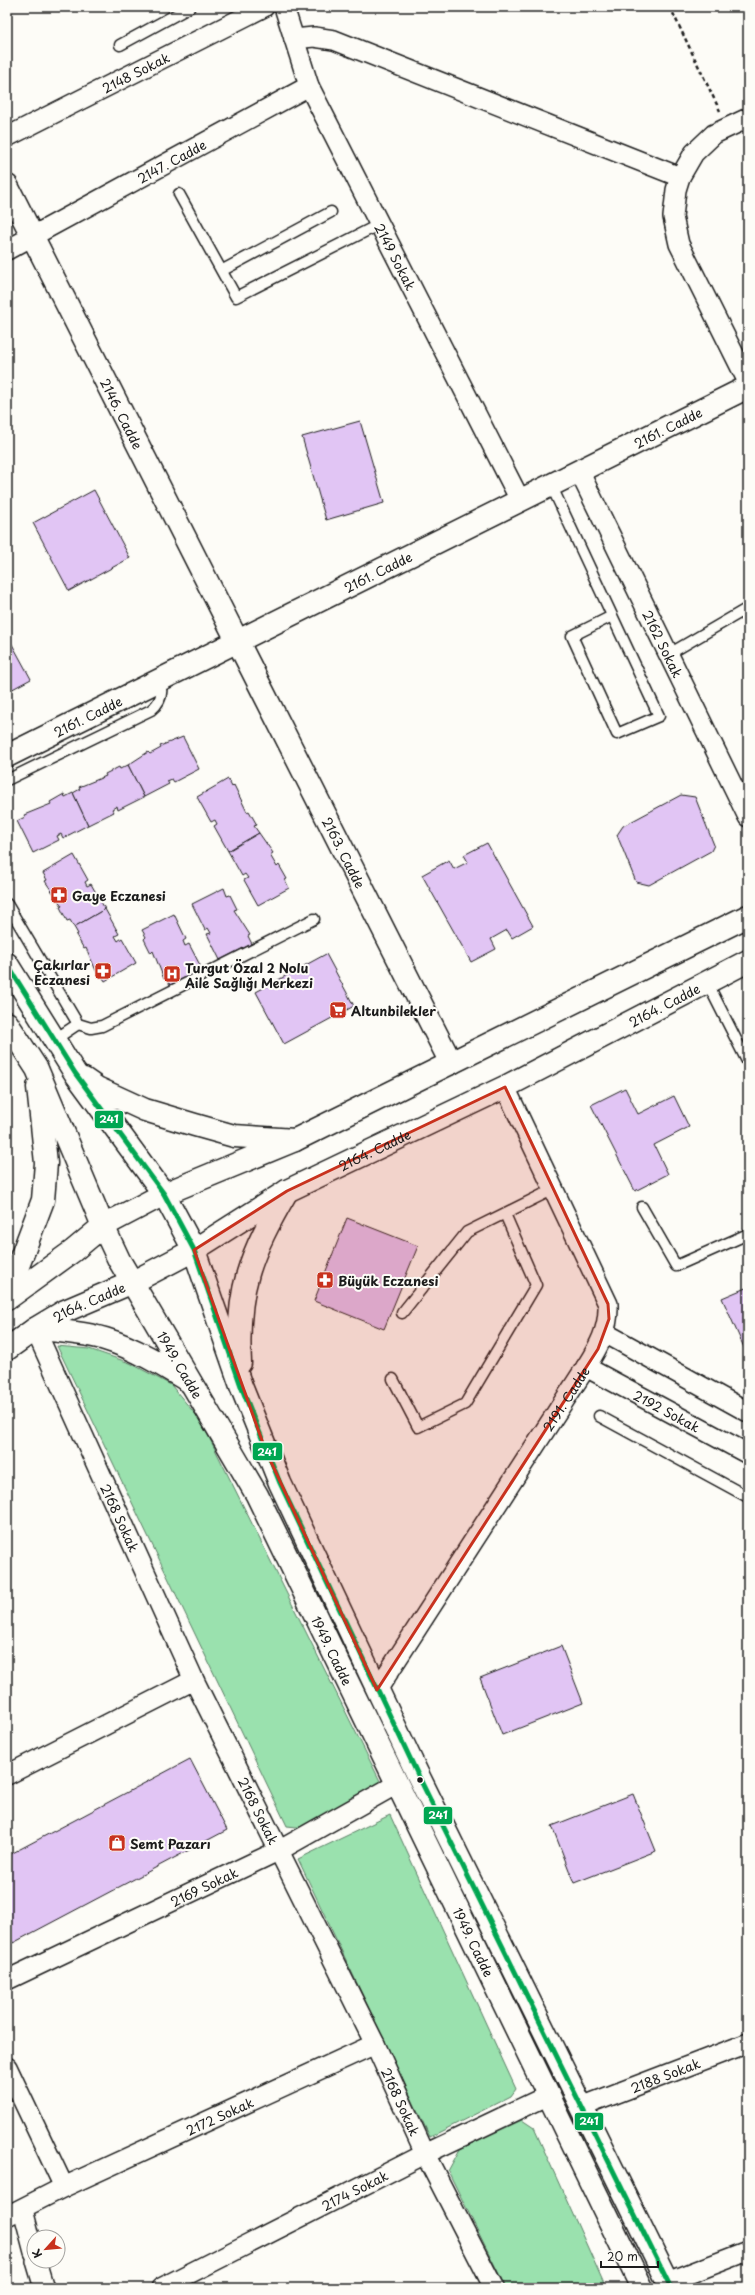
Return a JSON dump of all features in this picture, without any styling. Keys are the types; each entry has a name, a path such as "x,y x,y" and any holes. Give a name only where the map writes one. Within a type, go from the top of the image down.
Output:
{"street":[{"name":"2148 Sokak","path":"7,137 264,7"},
{"name":"2149 Sokak","path":"284,7 309,86 520,500"},
{"path":"294,39 314,37 334,40 680,177"},
{"name":"2147. Cadde","path":"7,250 309,86"},
{"path":"748,118 703,143 690,159 680,177 674,197 673,217 679,244 748,382"},
{"name":"2146. Cadde","path":"7,186 237,642"},
{"name":"2161. Cadde","path":"7,756 748,387"},
{"name":"2162 Sokak","path":"579,471 670,654 748,817"},
{"name":"2163. Cadde","path":"237,642 451,1063"},
{"path":"7,1299 73,1251 103,1226 164,1194 295,1140 748,916"},
{"name":"2164. Cadde","path":"7,1349 35,1329 98,1296 133,1282 194,1250 287,1191 505,1087 748,961"},
{"name":"1949. Cadde","path":"7,964 75,1073 164,1194 194,1250 241,1386 280,1483 377,1690 669,2285"},
{"name":"1949. Cadde","path":"7,1023 37,1069 103,1226 133,1282 194,1384 257,1495 642,2288"},
{"path":"7,1295 43,1200 46,1162 37,1069"},
{"path":"75,1073 97,1088 145,1110 234,1136 295,1140"},
{"name":"2191. Cadde","path":"377,1690 586,1367 605,1333 609,1318 608,1304 505,1087"},
{"path":"241,1386 239,1328 245,1278 267,1226 287,1191"},
{"path":"35,1329 61,1331 105,1339 164,1366 194,1384"},
{"name":"2168 Sokak","path":"35,1329 194,1680 280,1850 375,2044 425,2154 494,2288"},
{"path":"605,1333 748,1412"},
{"name":"2192 Sokak","path":"586,1367 748,1454"},
{"path":"7,1775 194,1680"},
{"name":"2169 Sokak","path":"7,1980 280,1850 397,1784"},
{"name":"2188 Sokak","path":"581,2107 748,2043"},
{"name":"2172 Sokak","path":"15,2213 64,2187 375,2044"},
{"path":"7,2067 64,2187"},
{"name":"2174 Sokak","path":"161,2288 425,2154 549,2095"},
{"path":"15,2213 26,2236"},
{"path":"669,2285 748,2251"},
{"path":"38,2269 44,2288"}],"lane":[{"path":"120,45 190,7"},
{"path":"179,194 223,270 236,297 380,224"},
{"path":"223,270 332,212"},
{"path":"551,485 659,716 617,734 572,636 612,616"},
{"path":"670,654 748,608"},
{"path":"7,780 152,710 157,706 162,694 159,680"},
{"path":"7,904 78,1024 91,1028 102,1026 314,919"},
{"path":"707,982 748,1064"},
{"path":"54,1040 78,1024"},
{"path":"402,1313 467,1232 554,1189"},
{"path":"642,1207 676,1266 748,1234"},
{"path":"393,1379 418,1427 466,1404 536,1285 505,1214"},
{"path":"599,1416 748,1497"}],"path":[{"path":"670,7 728,128"}],"highlighted area":[{"path":"505,1087 608,1304 609,1319 598,1349 377,1690 265,1449 194,1250 287,1191"}],"green space":[{"path":"57,1346 89,1349 130,1363 171,1385 201,1421 384,1789 306,1828 287,1826"},
{"path":"390,1815 516,2089 511,2096 430,2137 298,1859"},
{"path":"522,2120 534,2128 606,2288 506,2288 448,2171 460,2149"}],"building":[{"path":"360,421 384,503 326,520 302,437"},
{"path":"94,490 130,558 69,591 33,523"},
{"path":"7,635 31,679 7,692"},
{"path":"183,737 199,769 174,782 172,779 167,781 169,784 144,797 128,765 148,752 150,754 161,748 160,746"},
{"path":"128,765 144,797 118,810 117,806 112,809 114,812 88,825 73,793 80,789 79,787 106,776 105,774 119,767 120,769"},
{"path":"228,779 232,787 234,785 247,812 249,811 257,825 254,826 259,833 228,851 214,826 217,824 215,820 211,822 197,797"},
{"path":"73,793 88,825 63,838 61,834 57,836 59,840 33,853 17,821 25,817 24,815 51,804 50,802 64,794 65,797"},
{"path":"681,795 695,797 714,845 711,851 649,885 636,882 617,835 623,826"},
{"path":"259,833 273,853 270,855 277,867 279,865 287,879 285,880 289,888 258,905 244,880 248,878 245,874 242,876 228,851"},
{"path":"487,843 533,926 512,938 507,930 491,939 496,949 471,962 422,875 449,860 454,869 468,862 464,855"},
{"path":"74,855 88,880 85,882 87,886 91,884 105,909 74,927 70,920 67,921 60,907 62,906 45,881 47,880 43,873"},
{"path":"224,888 227,896 230,895 237,909 234,910 250,935 248,936 252,944 220,960 207,934 211,933 208,928 205,930 192,904"},
{"path":"105,909 119,934 115,936 118,941 122,938 136,963 105,981 100,973 98,975 86,948 84,949 76,935 78,934 74,927"},
{"path":"174,914 186,939 183,941 185,946 189,944 202,969 170,985 166,978 164,979 153,951 151,953 144,939 146,937 142,930"},
{"path":"326,954 354,1006 284,1044 256,992"},
{"path":"625,1088 638,1114 674,1096 689,1127 654,1145 668,1174 635,1191 591,1105"},
{"path":"347,1218 418,1246 384,1329 314,1301"},
{"path":"748,1287 748,1352 746,1352 722,1298"},
{"path":"561,1646 583,1703 502,1735 480,1678"},
{"name":"Semt Pazarı","path":"190,1759 227,1830 13,1943 7,1932 7,1856"},
{"path":"633,1794 656,1851 574,1883 552,1826"}],"transit line":[{"name":"241","path":"7,964 75,1073 164,1194 194,1250 241,1386 280,1483 417,1773 671,2288"}],"place":[{"name":"Gaye Eczanesi","path":"59,895"},
{"name":"Çakırlar Eczanesi","path":"103,971"},
{"name":"Turgut Özal 2 Nolu Aile Sağlığı Merkezi","path":"172,974"},
{"name":"Altunbilekler","path":"338,1010"},
{"name":"Büyük Eczanesi","path":"325,1280"},
{"name":"Semt Pazarı","path":"117,1843"}]}
